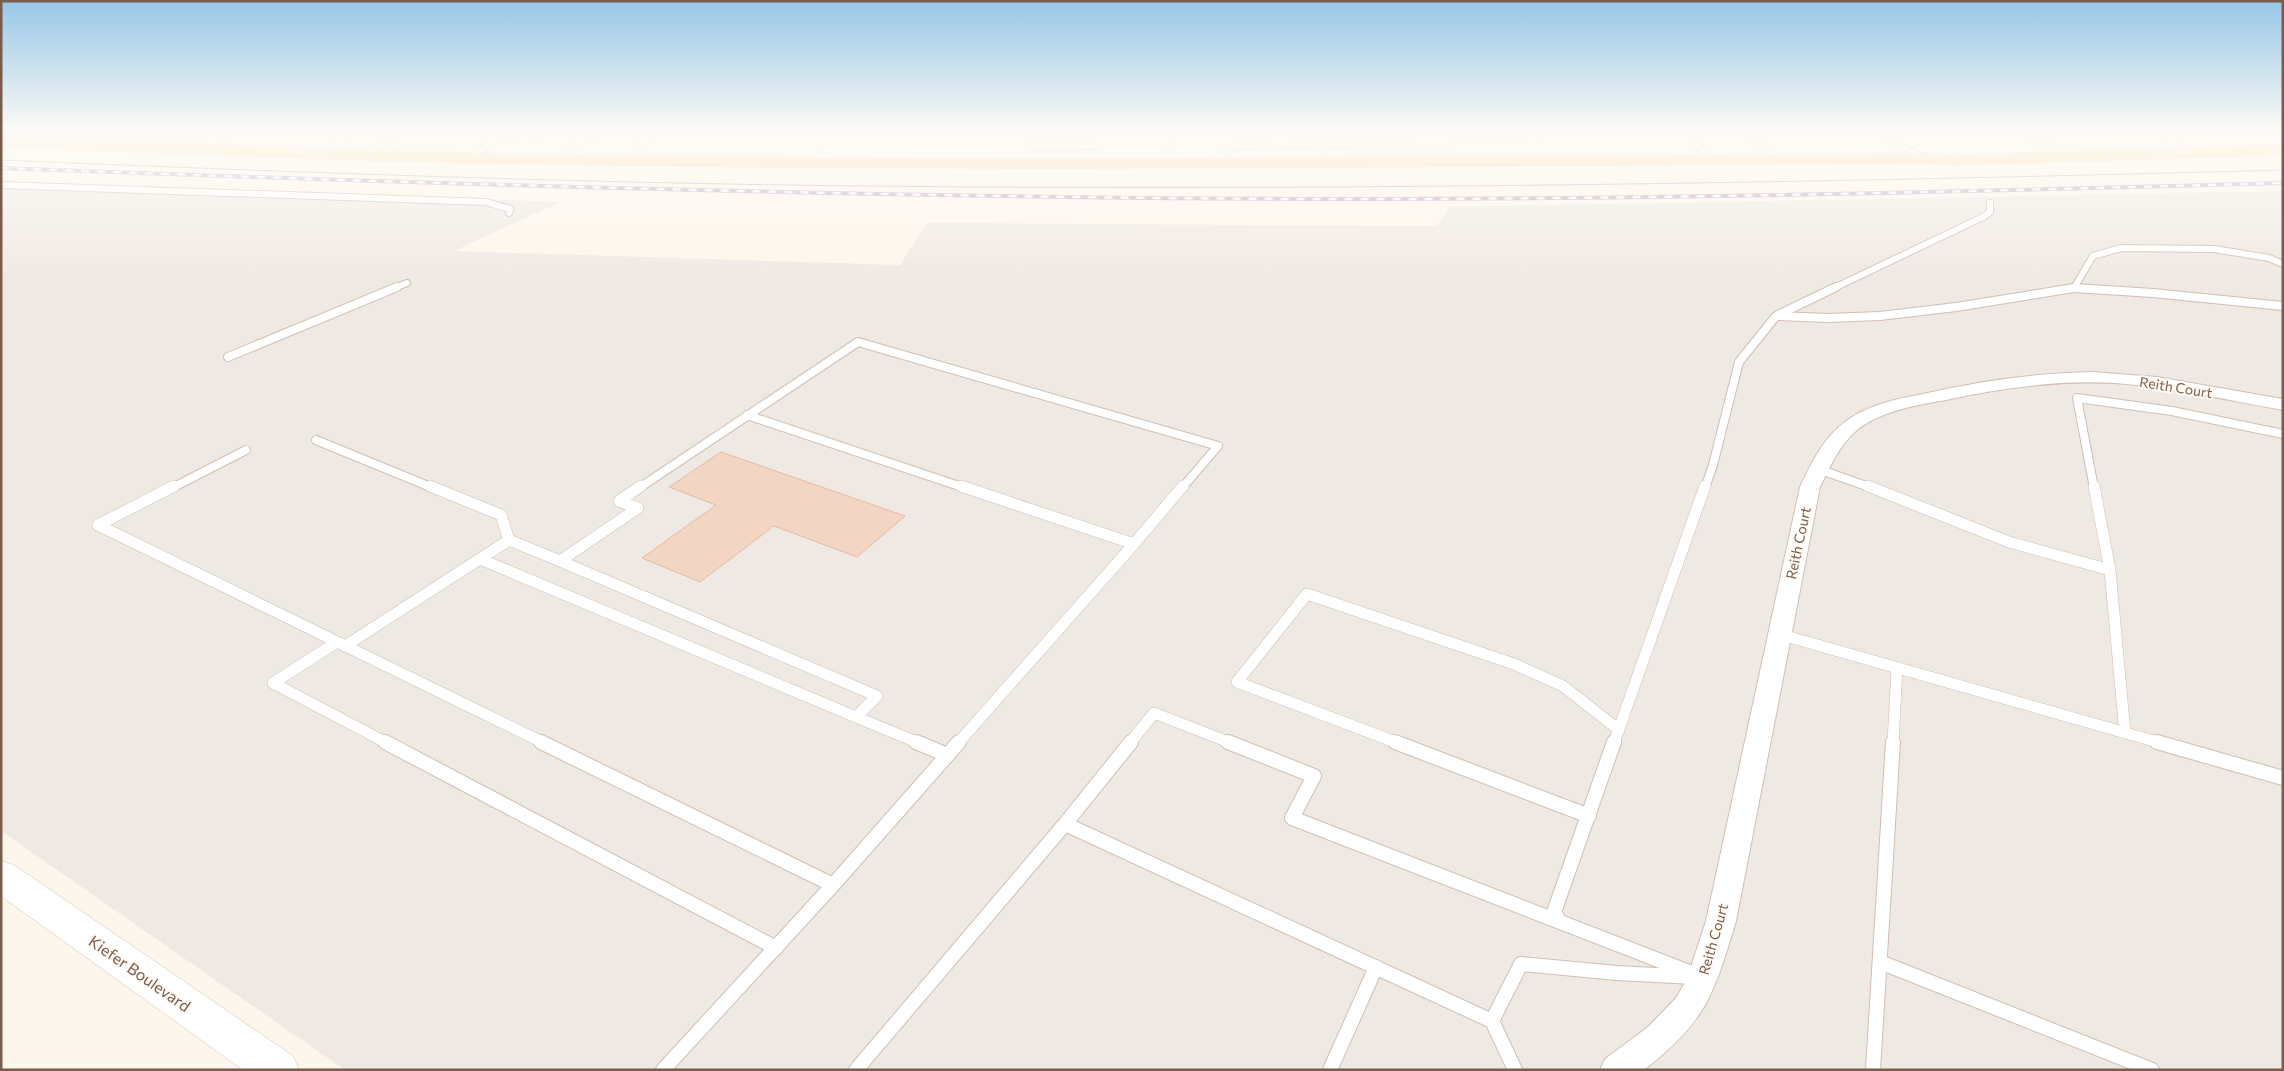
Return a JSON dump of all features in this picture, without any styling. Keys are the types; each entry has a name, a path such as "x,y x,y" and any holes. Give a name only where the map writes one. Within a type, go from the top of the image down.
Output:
{"street":[{"name":"Reith Court","path":"1617,1070 1659,1039 1694,997 1703,977 1721,921 1810,487 1818,469 1833,446 1851,426 1874,413 1907,402 2009,383 2047,379 2115,378 2193,388 2283,406"},
{"name":"Kiefer Boulevard","path":"1,876 278,1070"}],"lane":[{"path":"1,185 486,202 510,209 509,213"},
{"path":"1560,922 1554,912 1712,465 1739,362 1776,316 1983,217 1990,212 1990,203"},
{"path":"2074,288 2093,256 2121,248 2214,249 2269,258 2283,264"},
{"path":"228,357 407,282"},
{"path":"1776,316 1828,318 1880,316 1956,307 2074,288 2153,293 2283,306"},
{"path":"560,561 638,508 619,501 858,342 1218,446 833,885 663,1070"},
{"path":"2125,733 2110,570 2076,398 2172,411 2283,434"},
{"path":"747,415 1134,544"},
{"path":"316,440 501,515 509,540 877,696 856,717"},
{"path":"246,450 98,525 833,885"},
{"path":"1818,469 1873,488 2008,542 2110,570"},
{"path":"509,540 341,644 273,683 776,948"},
{"path":"480,559 947,755"},
{"path":"1589,816 1236,682 1307,594 1514,664 1563,686 1619,730"},
{"path":"1779,634 2283,778"},
{"path":"1873,1070 1897,668"},
{"path":"856,1070 1065,824 1154,713 1314,776 1292,818 1703,977"},
{"path":"1065,824 1492,1021 1515,1070"},
{"path":"1880,962 2152,1070"},
{"path":"1492,1021 1521,964 1617,973 1703,977"},
{"path":"1330,1070 1376,967"}],"shaded area":[{"path":"1,183 54,183 560,202 454,251 900,265 927,223 1437,226 1449,207 2283,191 2283,1070 345,1070 1,831"}],"building":[{"path":"721,452 905,516 857,557 774,526 700,582 642,558 716,505 669,487"}],"tram line":[{"path":"666,183 1039,187 1394,187 1692,183"}],"railway":[{"path":"454,183 973,196 1297,199 1667,197 2283,183"}]}
